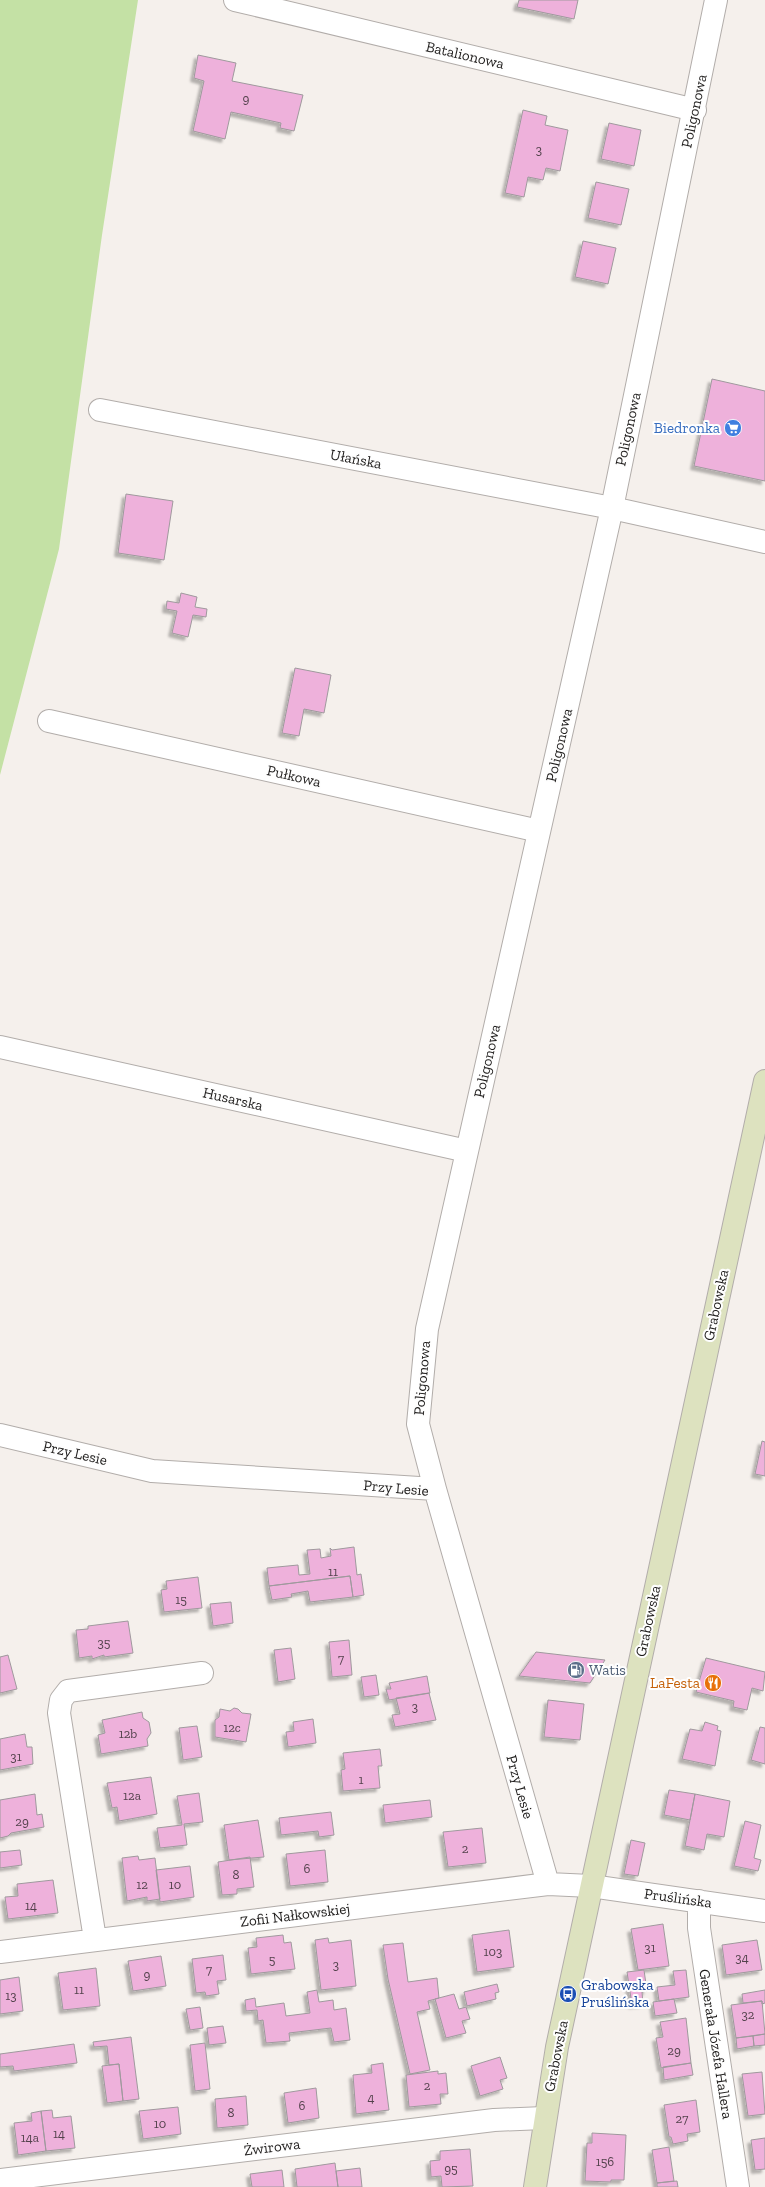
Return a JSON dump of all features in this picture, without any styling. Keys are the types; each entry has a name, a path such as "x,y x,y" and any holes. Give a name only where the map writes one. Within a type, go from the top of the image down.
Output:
{"street":[{"name":"Batalionowa","path":"235,0 694,110"},
{"name":"Poligonowa","path":"435,1489 418,1424 427,1329 612,508 716,0"},
{"name":"Ułańska","path":"100,410 612,508 765,542"},
{"name":"Pułkowa","path":"49,721 539,831"},
{"name":"Husarska","path":"0,1047 467,1152"},
{"name":"Grabowska","path":"535,2187 544,2118 557,2047 765,1081"},
{"name":"Przy Lesie","path":"0,1435 152,1471 435,1489 548,1884"},
{"path":"95,1940 59,1713 61,1700 68,1691 202,1673"},
{"name":"Zofii Nałkowskiej","path":"0,1952 548,1884 591,1886"},
{"name":"Pruślińska","path":"591,1886 765,1911"},
{"name":"Generała Józefa Hallera","path":"699,1901 699,1928 738,2187"},
{"name":"Żwirowa","path":"0,2180 494,2120 544,2118"}],"green space":[{"path":"0,0 138,0 102,235 59,549 0,775"}],"building":[{"path":"519,0 578,0 574,19 517,7"},
{"path":"198,55 236,63 232,81 303,95 294,131 280,128 281,123 231,112 225,139 193,131 204,81 194,78"},
{"path":"523,110 547,116 545,125 568,130 560,171 546,168 543,180 528,177 524,197 505,193"},
{"path":"609,123 641,130 634,166 601,159"},
{"path":"596,182 629,189 621,225 588,218"},
{"path":"583,241 616,248 608,284 575,277"},
{"name":"Biedronka","path":"712,379 765,391 765,481 694,466"},
{"path":"126,494 173,501 164,560 118,553"},
{"path":"181,593 197,597 195,607 207,609 206,617 193,615 188,637 172,633 177,611 166,609 167,601 179,603"},
{"path":"295,668 331,675 324,713 304,709 299,736 282,733"},
{"path":"762,1441 765,1442 765,1476 755,1474"},
{"path":"354,1547 357,1575 361,1574 364,1595 353,1597 350,1576 269,1586 267,1568 298,1565 299,1575 310,1574 307,1550 320,1549 321,1558 331,1556 330,1548 332,1550"},
{"path":"350,1576 353,1597 310,1602 308,1591 291,1594 292,1597 272,1600 269,1586"},
{"path":"198,1577 202,1608 164,1612 161,1590 167,1589 166,1581"},
{"path":"231,1602 233,1623 213,1626 210,1604"},
{"path":"128,1621 133,1653 104,1657 104,1655 92,1659 92,1656 79,1658 76,1630 88,1629 88,1626"},
{"path":"349,1640 352,1675 332,1677 329,1642"},
{"path":"291,1648 295,1679 278,1682 274,1650"},
{"path":"536,1652 605,1660 590,1683 519,1676"},
{"path":"8,1655 17,1689 0,1693 0,1657"},
{"path":"706,1658 765,1672 763,1691 752,1688 747,1710 733,1707 734,1701 696,1692"},
{"path":"376,1675 379,1695 364,1697 361,1677"},
{"path":"427,1676 430,1693 389,1700 386,1689 391,1689 389,1683"},
{"path":"429,1693 436,1720 395,1727 392,1715 400,1714 396,1698"},
{"path":"548,1700 584,1704 580,1740 544,1737"},
{"path":"234,1708 238,1709 242,1713 251,1714 246,1742 215,1737 215,1720 219,1717 220,1709 230,1711"},
{"path":"142,1712 143,1718 149,1722 151,1733 147,1739 148,1746 101,1754 98,1735 105,1733 102,1720"},
{"path":"313,1719 316,1743 288,1747 286,1732 294,1731 293,1722"},
{"path":"705,1722 718,1726 717,1730 721,1731 715,1766 682,1759 690,1729 702,1731"},
{"path":"197,1726 202,1757 183,1760 179,1728"},
{"path":"760,1727 765,1728 765,1764 751,1760"},
{"path":"25,1734 27,1747 32,1747 33,1764 0,1770 0,1739"},
{"path":"380,1749 382,1766 378,1766 380,1788 343,1791 341,1770 345,1769 343,1753"},
{"path":"151,1777 157,1814 119,1821 117,1807 112,1808 107,1783"},
{"path":"669,1790 695,1794 690,1820 664,1815"},
{"path":"199,1793 203,1822 184,1824 187,1845 160,1848 157,1828 182,1825 177,1796"},
{"path":"35,1794 37,1815 42,1814 44,1827 11,1833 8,1836 0,1838 0,1800"},
{"path":"695,1794 730,1801 724,1837 707,1834 704,1850 685,1846"},
{"path":"430,1800 432,1817 385,1823 383,1805"},
{"path":"331,1812 334,1835 319,1837 318,1831 281,1835 279,1818"},
{"path":"258,1820 264,1857 229,1860 224,1825"},
{"path":"745,1821 761,1825 754,1858 761,1860 758,1871 734,1866"},
{"path":"482,1828 486,1863 448,1867 443,1832"},
{"path":"631,1840 645,1843 638,1876 624,1874"},
{"path":"20,1850 22,1865 0,1868 0,1852"},
{"path":"325,1850 328,1882 290,1886 286,1854"},
{"path":"138,1856 139,1860 155,1858 160,1899 147,1901 147,1897 127,1901 122,1858"},
{"path":"250,1857 254,1887 237,1889 237,1894 222,1895 218,1862"},
{"path":"190,1866 194,1897 160,1902 156,1870"},
{"path":"53,1880 58,1913 8,1919 5,1897 18,1896 17,1884"},
{"path":"663,1924 669,1966 638,1970 631,1929"},
{"path":"509,1930 514,1967 477,1972 472,1935"},
{"path":"283,1935 284,1943 291,1942 295,1969 251,1974 248,1948 257,1947 256,1938"},
{"path":"328,1938 329,1943 351,1940 356,1986 321,1990 315,1940"},
{"path":"757,1940 762,1970 726,1975 722,1945"},
{"path":"403,1943 408,1982 437,1978 439,1998 428,2001 430,2009 417,2012 430,2070 410,2074 388,1979 383,1945"},
{"path":"223,1955 226,1980 217,1981 219,1994 206,1996 205,1992 196,1993 192,1959"},
{"path":"161,1956 166,1986 133,1991 128,1961"},
{"path":"96,1968 100,2006 63,2010 58,1973"},
{"path":"644,1970 647,1991 642,1992 643,2004 632,2005 627,1972"},
{"path":"686,1970 689,1997 659,2001 657,1987 675,1985 673,1971"},
{"path":"19,1977 23,2011 0,2014 0,1980"},
{"path":"497,1984 499,1992 495,1993 496,1999 467,2006 464,1992"},
{"path":"317,1990 319,2002 333,2000 334,2010 346,2008 350,2040 334,2042 331,2028 289,2033 290,2041 266,2043 263,2020 258,2021 257,2010 246,2011 245,2000 255,1998 256,2007 284,2003 286,2016 310,2013 307,1992"},
{"path":"765,1990 765,2003 762,2004 762,2001 743,2003 742,1994"},
{"path":"454,1994 459,2009 466,2007 470,2019 462,2021 466,2033 446,2038 435,1999"},
{"path":"674,1999 677,2013 655,2016 653,2002"},
{"path":"762,2001 765,2034 736,2038 731,2005"},
{"path":"200,2007 203,2028 190,2030 186,2009"},
{"path":"686,2018 691,2063 661,2068 656,2038 663,2037 660,2022"},
{"path":"223,2026 226,2043 209,2045 207,2028"},
{"path":"765,2034 765,2045 754,2046 753,2036"},
{"path":"753,2036 754,2046 737,2049 736,2038"},
{"path":"131,2037 139,2099 123,2101 119,2064 109,2065 107,2046 94,2047 93,2042"},
{"path":"205,2043 210,2089 195,2091 190,2045"},
{"path":"74,2044 77,2063 14,2071 13,2066 0,2067 0,2054"},
{"path":"500,2057 507,2078 500,2080 503,2089 480,2096 471,2066"},
{"path":"383,2063 389,2110 356,2114 353,2075 372,2073 371,2065"},
{"path":"691,2063 693,2075 664,2080 663,2067"},
{"path":"119,2064 123,2101 107,2103 102,2066"},
{"path":"438,2071 438,2074 446,2073 448,2094 440,2094 441,2104 409,2107 406,2075"},
{"path":"762,2072 765,2114 748,2116 742,2074"},
{"path":"316,2088 319,2118 288,2123 284,2093"},
{"path":"246,2096 248,2125 217,2128 215,2099"},
{"path":"696,2100 700,2132 687,2134 688,2141 673,2144 671,2137 669,2137 664,2105"},
{"path":"178,2107 181,2134 143,2139 139,2111"},
{"path":"52,2110 53,2118 71,2116 75,2148 46,2151 41,2111"},
{"path":"41,2111 46,2151 18,2155 14,2123 32,2121 31,2113"},
{"path":"592,2133 626,2135 624,2180 611,2180 611,2182 585,2181 587,2143 592,2143"},
{"path":"765,2138 765,2169 755,2170 751,2140"},
{"path":"669,2147 674,2181 657,2183 652,2150"},
{"path":"470,2149 473,2186 442,2187 441,2176 431,2177 430,2161 440,2160 440,2151"},
{"path":"335,2163 338,2187 297,2187 295,2169"},
{"path":"360,2168 362,2187 338,2187 336,2171"},
{"path":"282,2170 284,2187 252,2187 250,2174"},
{"path":"677,2181 678,2187 657,2187 657,2183"}],"place":[{"name":"Biedronka","path":"733,428"},
{"name":"Watis","path":"576,1670"},
{"name":"LaFesta","path":"713,1683"},
{"name":"Grabowska Pruślińska","path":"568,1994"}]}
